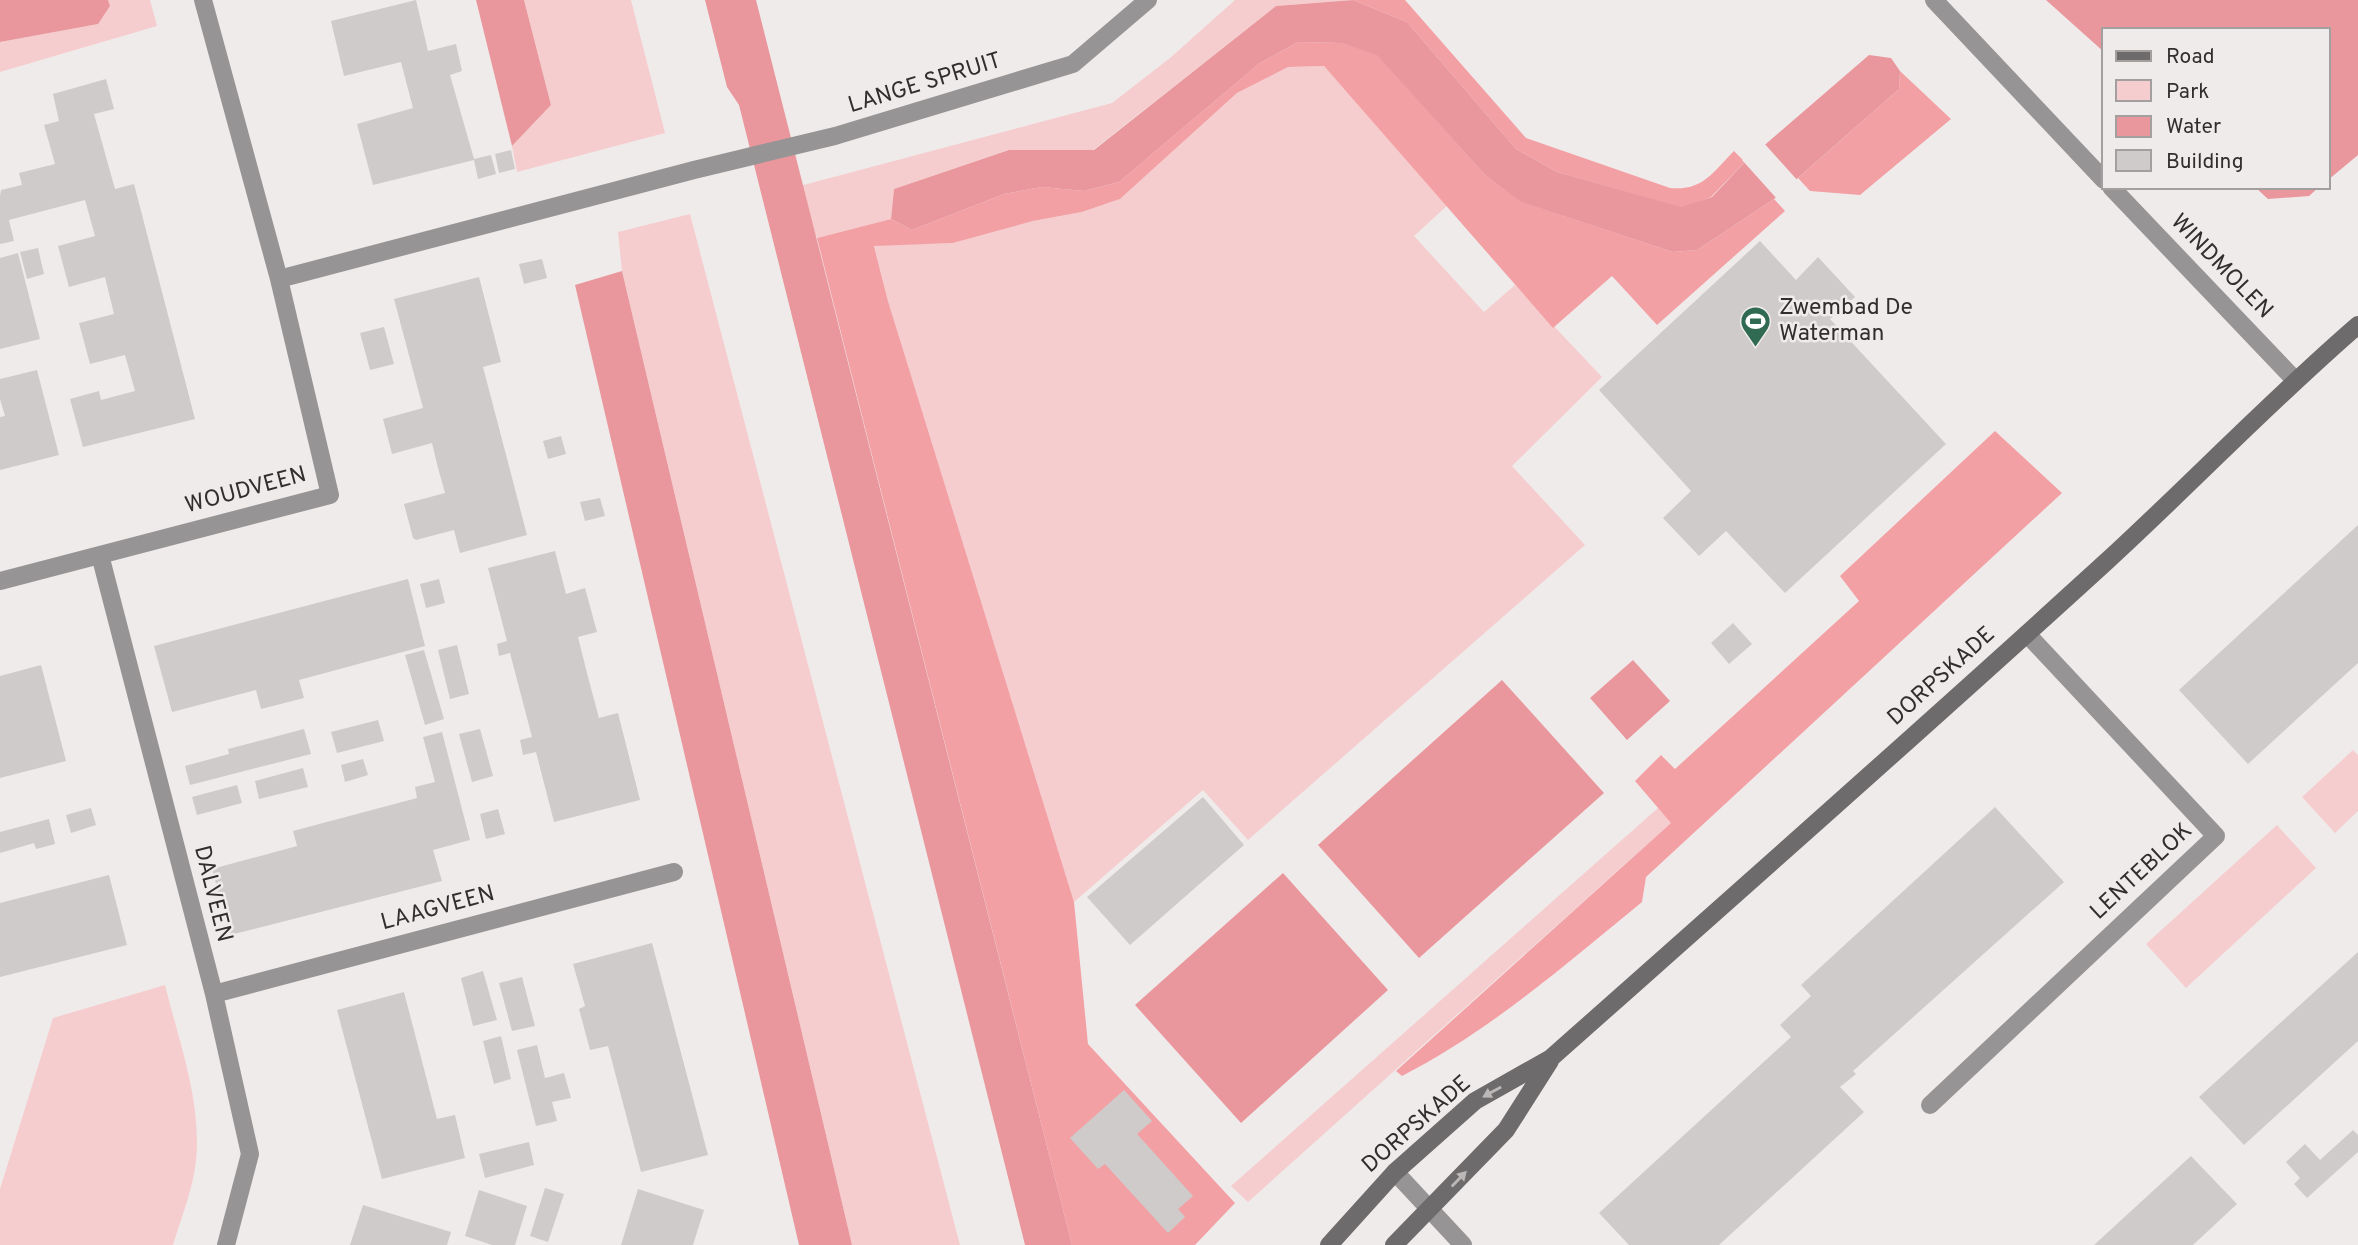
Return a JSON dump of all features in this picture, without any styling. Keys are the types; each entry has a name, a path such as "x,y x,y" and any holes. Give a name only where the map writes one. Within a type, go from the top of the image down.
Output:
{"main road":[{"name":"DORPSKADE","path":"1329,1245 1395,1171 1475,1101 1551,1058 2027,634 2129,541 2295,380 2358,325"},
{"name":"DORPSKADE","path":"1394,1245 1506,1130 1551,1058"}],"street":[{"name":"WOUDVEEN","path":"0,581 330,495 279,279 203,0"},
{"name":"LANGE SPRUIT","path":"279,279 701,168 807,143 1073,64 1148,0"},
{"path":"1934,0 2102,178"},
{"name":"WINDMOLEN","path":"2113,189 2295,380"},
{"name":"DALVEEN","path":"100,555 214,993 250,1154 226,1245"},
{"name":"LENTEBLOK","path":"1930,1105 2216,836 2027,634"},
{"name":"LAAGVEEN","path":"214,993 674,872"},
{"path":"1395,1171 1463,1245"}],"green space":[{"path":"108,0 150,0 157,26 0,72 0,42 97,24 110,6"},
{"path":"524,0 631,0 665,133 517,172 512,146 551,105"},
{"path":"1235,0 1353,0 1276,6 1093,150 1009,150 894,189 891,219 817,238 796,187 1112,103 1170,58"},
{"path":"1324,66 1448,205 1414,236 1484,312 1515,285 1602,377 1512,466 1585,545 1248,840 1203,790 1074,902 888,301 874,245 953,243 1033,221 1082,212 1120,199 1237,93 1288,67"},
{"path":"690,214 960,1245 852,1245 622,271 618,232"},
{"path":"2353,750 2358,755 2358,811 2335,833 2302,797"},
{"path":"1658,808 1672,822 1248,1202 1231,1186"},
{"path":"2277,825 2316,868 2186,988 2146,944"},
{"path":"165,985 193,1094 197,1139 192,1182 173,1245 0,1245 0,1189 53,1018"}],"shaded area":[{"path":"1353,0 1405,0 1526,138 1670,188 1691,187 1706,179 1734,151 1745,162 1711,197 1682,208 1557,172 1516,149 1407,22"},
{"path":"1298,42 1341,43 1377,54 1485,175 1522,202 1673,252 1697,250 1774,199 1785,211 1657,325 1612,276 1553,328 1324,66 1288,67 1237,93 1120,199 1082,212 1033,221 953,243 874,246 888,301 1074,902 1088,1044 1235,1203 1195,1245 1072,1245 817,238 891,219 912,230 1004,194 1042,187 1084,191 1119,182 1260,63"},
{"path":"1900,71 1951,119 1860,195 1810,191 1798,178 1899,89"},
{"path":"1995,431 2062,493 1646,877 1642,902 1497,1018 1402,1076 1396,1071 1671,823 1635,781 1661,755 1675,769 1859,601 1840,576"}],"water":[{"path":"0,0 108,0 110,6 98,24 0,42"},
{"path":"476,0 524,0 551,105 512,146"},
{"path":"705,0 756,0 1072,1245 1025,1245 739,105 727,87"},
{"path":"1353,0 1407,22 1516,149 1557,172 1681,207 1712,197 1745,162 1869,55 1891,58 1900,71 1899,89 1774,199 1697,250 1673,252 1521,202 1485,175 1377,55 1341,43 1298,42 1260,63 1119,182 1084,191 1042,187 1004,194 912,230 891,219 894,189 1009,150 1094,150 1276,6"},
{"path":"2046,0 2358,0 2358,155 2330,178 2330,28 2102,28 2102,50"},
{"path":"2257,189 2317,189 2309,196 2268,199"},
{"path":"622,271 852,1245 799,1245 575,285"},
{"path":"1633,660 1670,701 1627,740 1590,698"},
{"path":"1502,680 1604,793 1419,958 1318,845"},
{"path":"1283,873 1388,990 1241,1123 1135,1005"}],"pier":[{"path":"1763,142 1799,182 1778,200 1742,160"}],"building":[{"path":"416,0 428,51 456,44 462,71 450,75 474,159 491,155 496,174 478,179 474,160 373,185 357,124 413,108 401,62 344,76 331,21"},
{"path":"106,79 114,109 94,114 115,189 134,184 195,419 83,447 70,399 99,391 101,400 135,391 125,355 90,364 79,323 114,314 105,277 69,287 58,246 95,236 85,200 9,220 14,241 0,244 0,196 1,190 22,185 19,173 55,164 44,125 59,121 53,94"},
{"path":"511,150 515,169 499,173 495,154"},
{"path":"1760,241 1796,280 1818,257 1855,297 1830,319 1946,444 1785,593 1726,531 1699,556 1663,518 1691,491 1599,390"},
{"path":"38,248 44,274 27,279 20,252"},
{"path":"18,253 40,339 0,349 0,258"},
{"path":"542,259 547,278 524,284 519,264"},
{"path":"479,277 501,362 483,367 527,535 460,553 454,530 416,540 413,538 404,504 445,493 432,443 392,454 383,419 423,408 394,299"},
{"path":"384,327 394,364 370,370 360,333"},
{"path":"37,370 59,455 0,470 0,417 5,416 0,399 0,379"},
{"path":"561,436 566,454 548,459 543,441"},
{"path":"600,498 605,516 585,521 580,502"},
{"path":"2358,525 2358,663 2248,764 2179,690"},
{"path":"555,551 566,594 585,588 597,632 578,637 588,677 599,718 618,713 640,800 554,822 536,752 523,755 520,740 532,737 510,653 499,656 497,644 507,641 488,568"},
{"path":"408,579 425,646 299,680 304,698 261,709 256,690 172,712 154,646"},
{"path":"439,579 445,603 426,608 420,584"},
{"path":"1733,623 1752,644 1729,664 1711,643"},
{"path":"457,645 469,694 450,699 438,650"},
{"path":"424,650 444,719 425,725 405,655"},
{"path":"41,665 66,761 0,778 0,676"},
{"path":"378,720 384,741 337,753 331,732"},
{"path":"304,729 311,754 190,785 185,766 229,754 228,749"},
{"path":"480,729 493,776 472,782 459,734"},
{"path":"442,732 470,840 433,850 442,881 230,935 212,869 297,846 293,831 417,798 415,787 435,782 423,737"},
{"path":"363,759 368,775 345,782 341,765"},
{"path":"303,768 308,787 259,799 255,781"},
{"path":"237,785 242,803 197,815 192,797"},
{"path":"1203,797 1244,845 1130,945 1087,897"},
{"path":"1995,807 2064,882 1853,1071 1856,1074 1840,1087 1864,1112 1719,1245 1629,1245 1599,1213 1791,1037 1780,1025 1811,996 1801,985"},
{"path":"91,808 96,825 71,833 66,815"},
{"path":"498,809 505,834 486,839 480,814"},
{"path":"49,819 55,844 36,849 34,843 0,853 0,832"},
{"path":"109,875 127,945 0,977 0,903"},
{"path":"652,943 708,1155 641,1172 608,1046 590,1050 579,1009 585,1006 573,964"},
{"path":"2358,952 2358,1041 2244,1145 2199,1097"},
{"path":"483,971 497,1020 473,1026 461,978"},
{"path":"522,977 535,1026 512,1031 499,983"},
{"path":"404,992 437,1119 455,1115 465,1158 382,1179 337,1010"},
{"path":"501,1036 511,1079 494,1084 483,1041"},
{"path":"537,1045 545,1078 564,1073 571,1098 552,1102 557,1121 536,1126 517,1050"},
{"path":"1124,1090 1152,1121 1137,1134 1193,1196 1178,1209 1185,1217 1168,1233 1105,1164 1098,1169 1070,1138"},
{"path":"2353,1130 2358,1135 2358,1152 2307,1198 2294,1184 2300,1178 2286,1162 2305,1144 2320,1160"},
{"path":"529,1142 534,1165 485,1178 479,1154"},
{"path":"2191,1156 2237,1204 2193,1245 2094,1245"},
{"path":"545,1188 564,1194 548,1242 530,1236"},
{"path":"638,1189 704,1210 693,1245 621,1245"},
{"path":"479,1190 527,1206 515,1245 492,1245 465,1236"},
{"path":"363,1205 451,1232 447,1245 350,1245"}],"place":[{"name":"Zwembad De Waterman","path":"1756,348"}]}
